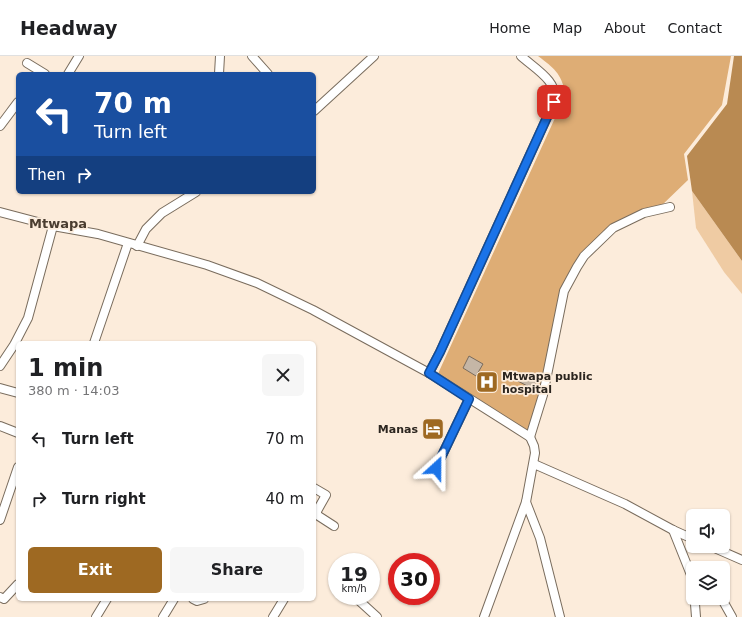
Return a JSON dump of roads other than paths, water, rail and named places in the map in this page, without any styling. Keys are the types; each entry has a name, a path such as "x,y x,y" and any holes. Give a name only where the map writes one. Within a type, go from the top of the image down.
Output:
{"street":[{"path":"69,72 80,56"},
{"path":"219,72 220,56"},
{"path":"252,56 266,72"},
{"path":"316,109 374,56"},
{"path":"429,373 516,189 554,102 556,92 551,83 521,56"},
{"path":"27,63 42,72"},
{"path":"0,126 16,105"},
{"path":"137,246 146,229 162,213 193,194"},
{"path":"530,437 543,395 564,291 577,267 584,256 613,228 644,213 670,207"},
{"path":"0,212 54,226 98,234 232,273 276,291 429,373 530,437 534,446 534,464 526,502 484,617"},
{"path":"16,341 28,318 54,226"},
{"path":"95,341 128,243"},
{"path":"0,366 16,341"},
{"path":"0,388 16,392"},
{"path":"436,468 469,399"},
{"path":"0,426 16,431"},
{"path":"534,464 625,504 686,536"},
{"path":"0,520 16,473"},
{"path":"316,489 326,495 317,511 318,515 334,526"},
{"path":"526,502 540,538 560,617"},
{"path":"673,530 686,562"},
{"path":"726,553 742,560"},
{"path":"0,598 6,598 16,586"},
{"path":"96,617 106,601"},
{"path":"163,617 173,601"},
{"path":"273,617 283,601"},
{"path":"364,605 377,617"},
{"path":"695,605 696,617"},
{"path":"725,605 732,617"}],"place":[{"name":"Mtwapa public hospital","path":"487,382"},
{"name":"Manas","path":"433,429"}],"district":[{"name":"Mtwapa","path":"58,223"}]}
